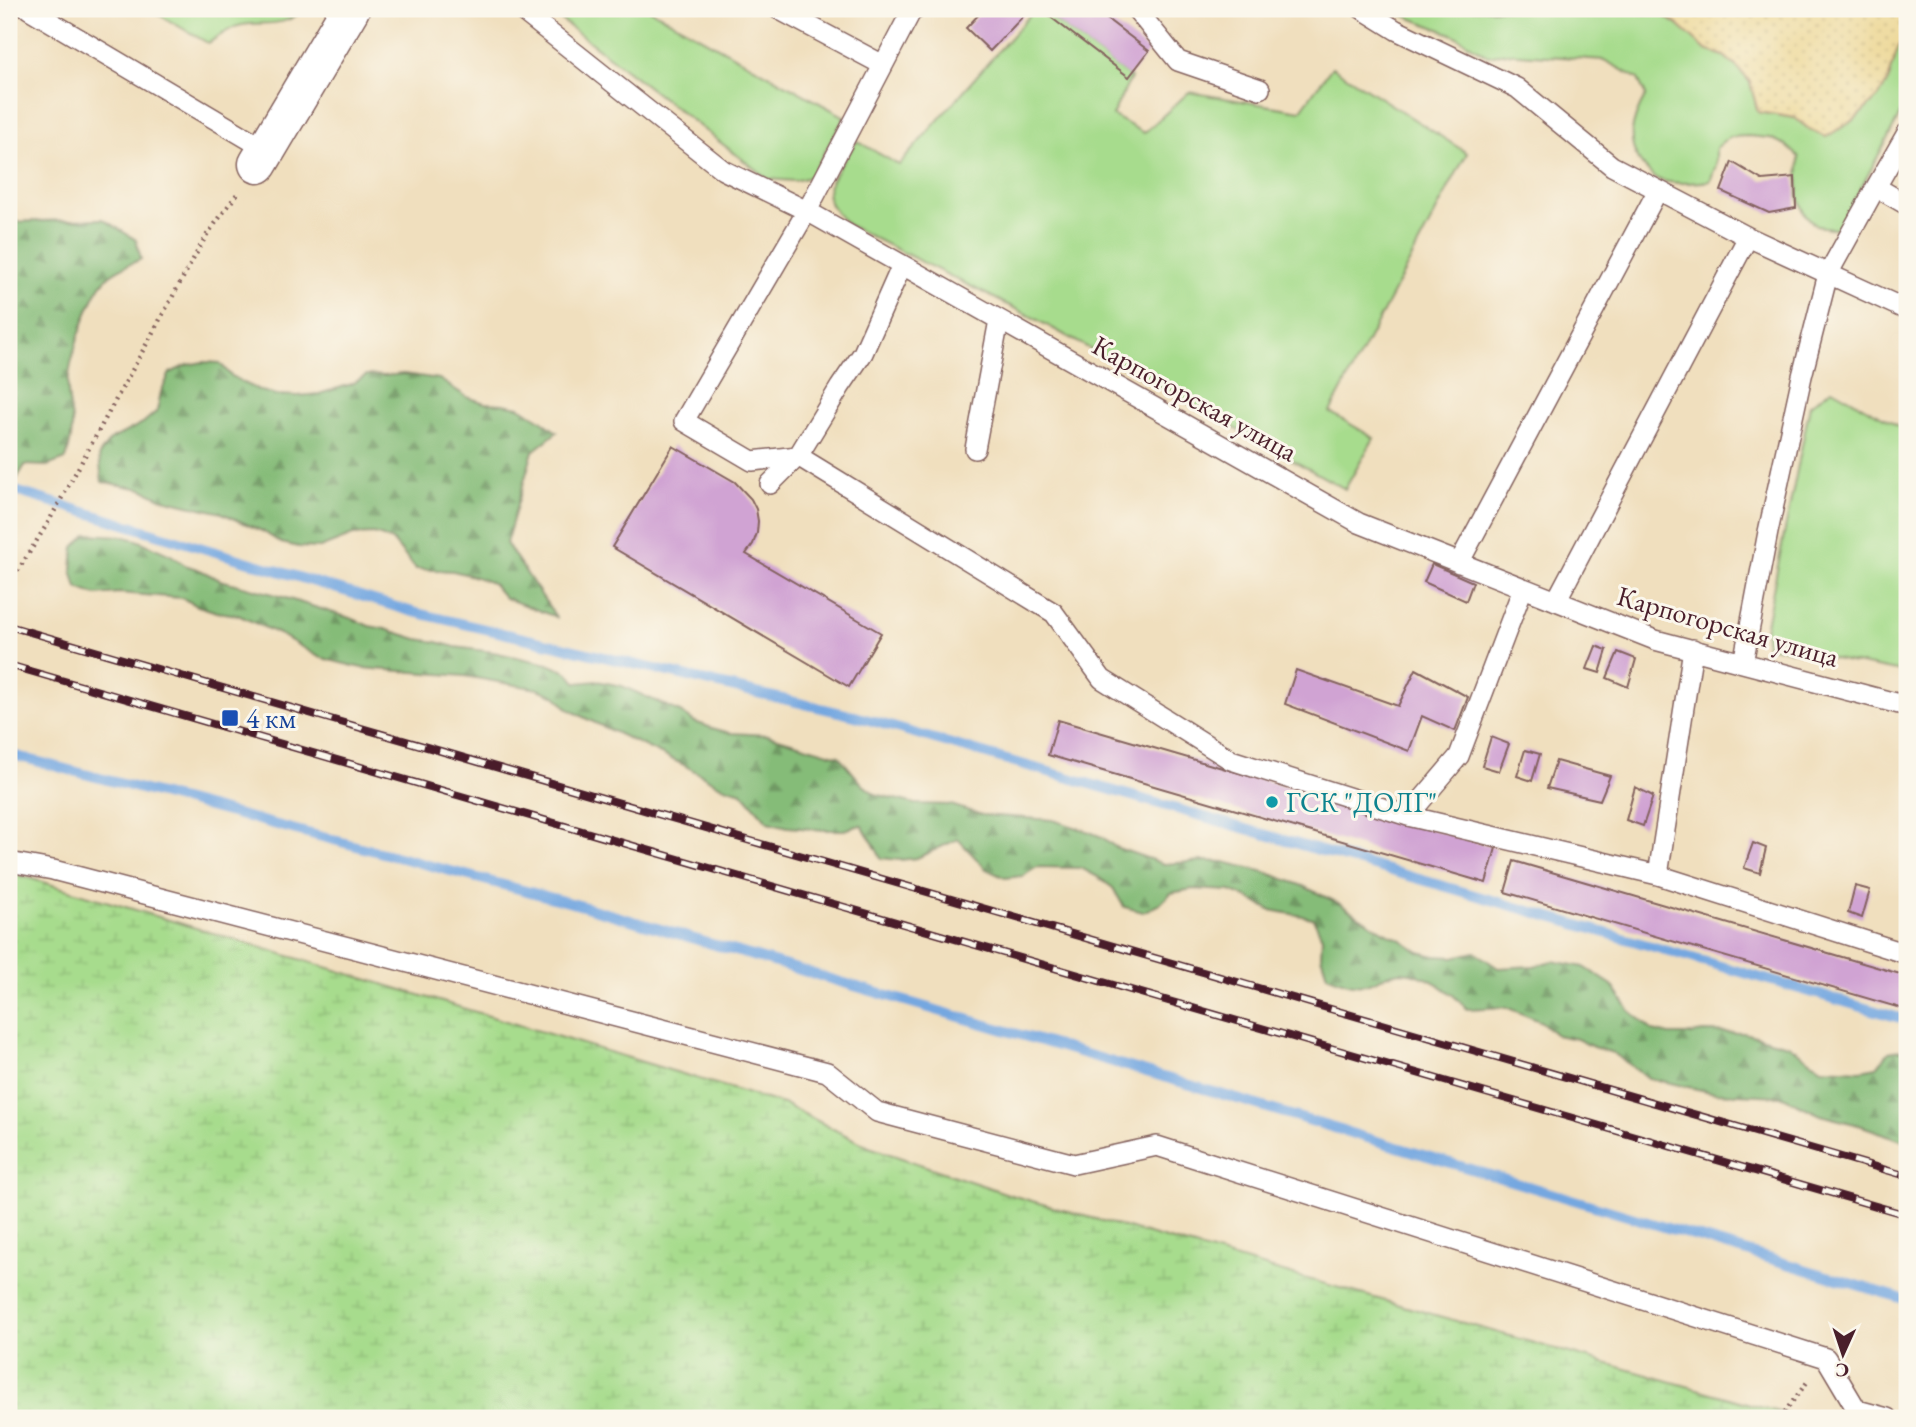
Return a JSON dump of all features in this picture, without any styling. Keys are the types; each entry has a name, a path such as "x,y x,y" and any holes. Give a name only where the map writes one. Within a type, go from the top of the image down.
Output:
{"street":[{"path":"263,157 350,9"}],"lane":[{"path":"29,9 263,157"},
{"name":"Карпогорская улица","path":"520,9 723,170 807,211 1359,523 1655,640 1907,706"},
{"path":"778,9 883,65"},
{"path":"916,9 911,12 807,211 684,421 752,461 798,456 1054,613 1102,679 1231,760 1408,816 1658,875 1907,954"},
{"path":"1136,9 1178,61 1260,89"},
{"path":"1362,9 1396,30 1517,88 1612,166 1748,237 1907,310"},
{"path":"1743,663 1773,506 1828,274 1907,133"},
{"path":"1875,187 1907,205"},
{"path":"1459,563 1658,190"},
{"path":"1556,601 1748,237"},
{"path":"770,484 798,456 863,353 902,265"},
{"path":"975,449 999,320"},
{"path":"1408,816 1459,756 1523,588"},
{"path":"1658,875 1693,649"},
{"path":"9,862 53,870 827,1072 877,1112 1074,1164 1157,1146 1826,1358 1857,1410 1887,1418"}],"path":[{"path":"9,590 206,236 263,157"},
{"path":"1780,1418 1826,1358"}],"green space":[{"path":"149,9 303,9 296,16 281,22 234,27 208,43"},
{"path":"547,9 649,9 845,117 810,177 794,181 768,179"},
{"path":"1035,9 1040,9 1131,78 1112,115 1144,133 1189,92 1300,111 1332,67 1467,153 1330,412 1374,438 1345,489 1032,317 848,225 834,209 828,197 830,184 857,141 899,165"},
{"path":"1387,9 1633,9 1642,13 1661,14 1706,49 1724,56 1738,68 1750,82 1758,112 1795,118 1809,129 1840,129 1878,97 1888,81 1907,29 1907,102 1839,229 1816,226 1804,213 1798,195 1799,157 1786,145 1770,138 1730,137 1716,148 1716,165 1710,181 1682,183 1661,180 1653,177 1639,161 1632,143 1633,124 1646,95 1638,79 1604,60 1504,53 1488,56 1454,35"},
{"path":"103,219 136,240 141,259 108,277 94,298 82,328 72,359 68,384 72,427 66,459 47,466 25,465 15,482 9,504 9,222"},
{"path":"220,363 230,375 244,383 277,395 319,394 352,384 367,375 403,374 439,379 467,397 485,403 519,407 538,418 557,432 533,451 506,543 556,617 505,598 492,583 473,576 453,571 416,569 392,540 374,534 353,535 320,548 299,547 281,543 264,532 222,513 163,499 142,489 102,482 99,455 110,440 143,423 157,411 161,392 170,373 187,365"},
{"path":"1832,389 1907,431 1907,673 1767,646 1765,630 1810,405"},
{"path":"87,534 122,536 137,540 220,580 273,594 369,626 417,639 548,664 567,672 577,683 597,681 622,686 712,728 730,733 768,735 839,756 862,784 875,794 915,804 951,805 982,815 1053,820 1087,831 1102,837 1115,847 1164,864 1224,862 1265,872 1338,903 1419,952 1453,957 1475,952 1498,968 1534,966 1553,961 1584,967 1612,985 1629,1010 1653,1031 1669,1035 1744,1033 1788,1045 1822,1068 1861,1070 1877,1067 1889,1052 1907,1049 1907,1142 1821,1115 1781,1096 1715,1093 1648,1078 1613,1053 1577,1039 1556,1035 1542,1022 1506,1007 1467,1009 1454,996 1429,979 1411,973 1396,972 1369,983 1341,981 1327,975 1321,956 1322,937 1313,918 1270,910 1230,891 1193,889 1171,893 1160,904 1143,912 1124,907 1113,888 1081,868 1037,867 1023,876 1005,878 986,869 958,839 917,858 900,860 881,858 861,825 844,830 825,830 788,827 768,822 742,792 721,786 682,764 587,719 568,709 556,696 538,689 465,676 362,668 319,657 238,615 217,612 182,598 119,593 96,595 77,588 72,570 74,547"},
{"path":"9,872 786,1105 869,1147 1014,1196 1800,1418 9,1418"}],"sand":[{"path":"1633,9 1907,9 1907,29 1888,81 1878,97 1855,119 1826,137 1795,118 1758,112 1750,82 1724,56 1706,50 1661,14 1642,13"}],"building":[{"path":"984,9 1030,9 990,51 966,28"},
{"path":"1040,9 1094,9 1149,51 1129,77"},
{"path":"1732,162 1762,180 1795,177 1796,208 1769,213 1721,191"},
{"path":"673,446 735,482 751,499 756,509 757,533 746,554 881,633 849,687 612,547"},
{"path":"1432,564 1473,582 1466,601 1424,582"},
{"path":"1596,646 1607,650 1600,673 1587,669"},
{"path":"1618,652 1636,659 1628,687 1607,678"},
{"path":"1416,669 1468,697 1455,731 1422,716 1409,751 1285,704 1296,670 1398,706"},
{"name":"ГСК \"ДОЛГ\"","path":"1058,720 1496,848 1486,883 1048,755"},
{"path":"1491,737 1509,744 1499,771 1482,766"},
{"path":"1525,750 1540,754 1532,781 1517,776"},
{"path":"1556,761 1610,776 1600,800 1547,788"},
{"path":"1635,787 1653,796 1643,826 1626,820"},
{"path":"1753,843 1766,848 1760,873 1744,868"},
{"path":"1514,861 1907,976 1907,1010 1505,892"},
{"path":"1855,886 1870,890 1862,918 1848,913"}],"waterway":[{"path":"9,489 413,612 855,716 1907,1020"},
{"path":"9,754 579,905 1907,1300"}],"railway":[{"path":"9,626 1907,1176"},
{"path":"9,665 1907,1215"}],"place":[{"name":"4 км","path":"230,718"},
{"name":"ГСК \"ДОЛГ\"","path":"1272,802"}]}
